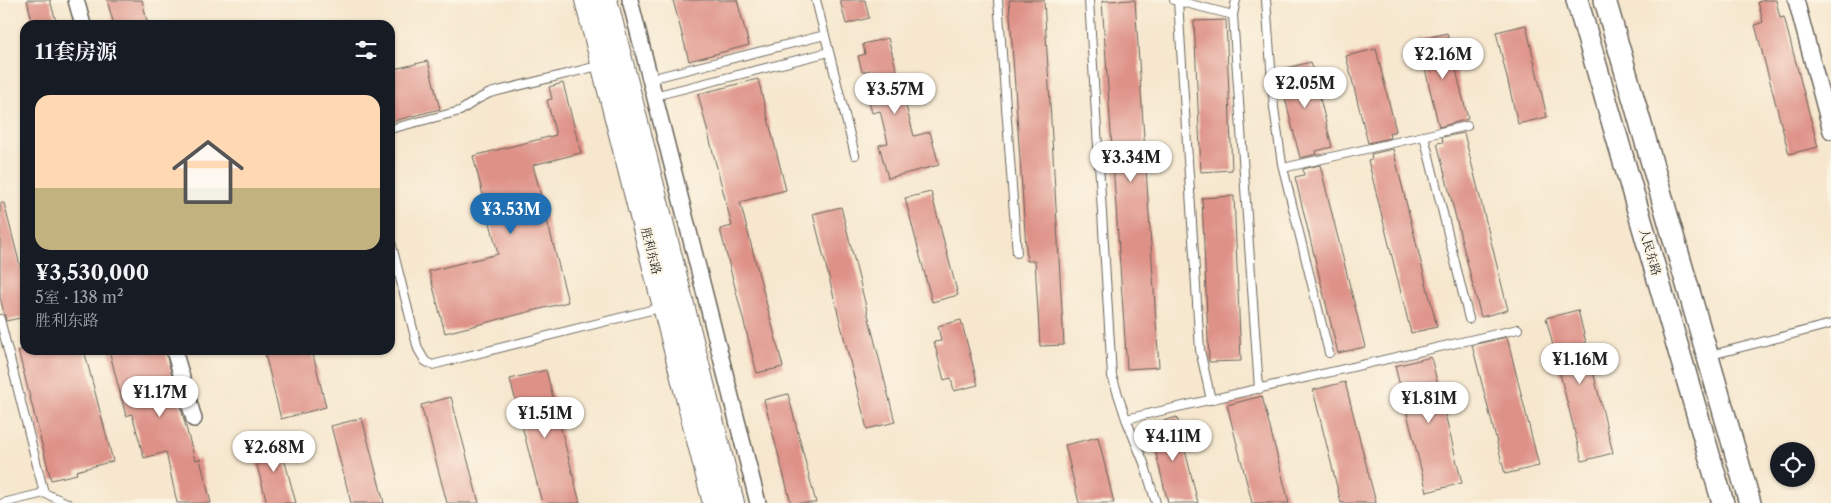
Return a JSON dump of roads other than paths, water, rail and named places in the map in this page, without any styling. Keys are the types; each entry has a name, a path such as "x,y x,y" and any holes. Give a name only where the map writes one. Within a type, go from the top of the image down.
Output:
{"main road":[{"name":"胜利东路","path":"587,0 715,503"},
{"name":"胜利东路","path":"604,0 732,503"},
{"name":"人民东路","path":"1577,0 1723,503"},
{"path":"1605,0 1750,503"},
{"path":"1616,0 1638,116"}],"street":[{"path":"76,0 82,20"},
{"path":"630,0 758,503"},
{"path":"1796,0 1831,131"},
{"path":"175,355 194,419"}],"lane":[{"path":"816,0 855,155"},
{"path":"998,0 1017,253"},
{"path":"1089,0 1112,376 1126,419 1144,462 1156,503"},
{"path":"1211,400 1200,350 1176,0 1233,15"},
{"path":"1236,0 1233,15 1259,389"},
{"path":"1266,0 1274,108 1283,168 1329,353"},
{"path":"650,79 825,35"},
{"path":"654,96 829,52"},
{"path":"395,128 460,111 478,99 490,94 604,64"},
{"path":"1283,168 1467,126"},
{"path":"1424,136 1469,319"},
{"path":"395,258 418,349 425,361 432,365 665,307"},
{"path":"0,319 3,341 44,493"},
{"path":"1715,354 1831,324"},
{"path":"1126,419 1518,329"},
{"path":"3,503 44,493 66,503"}]}
